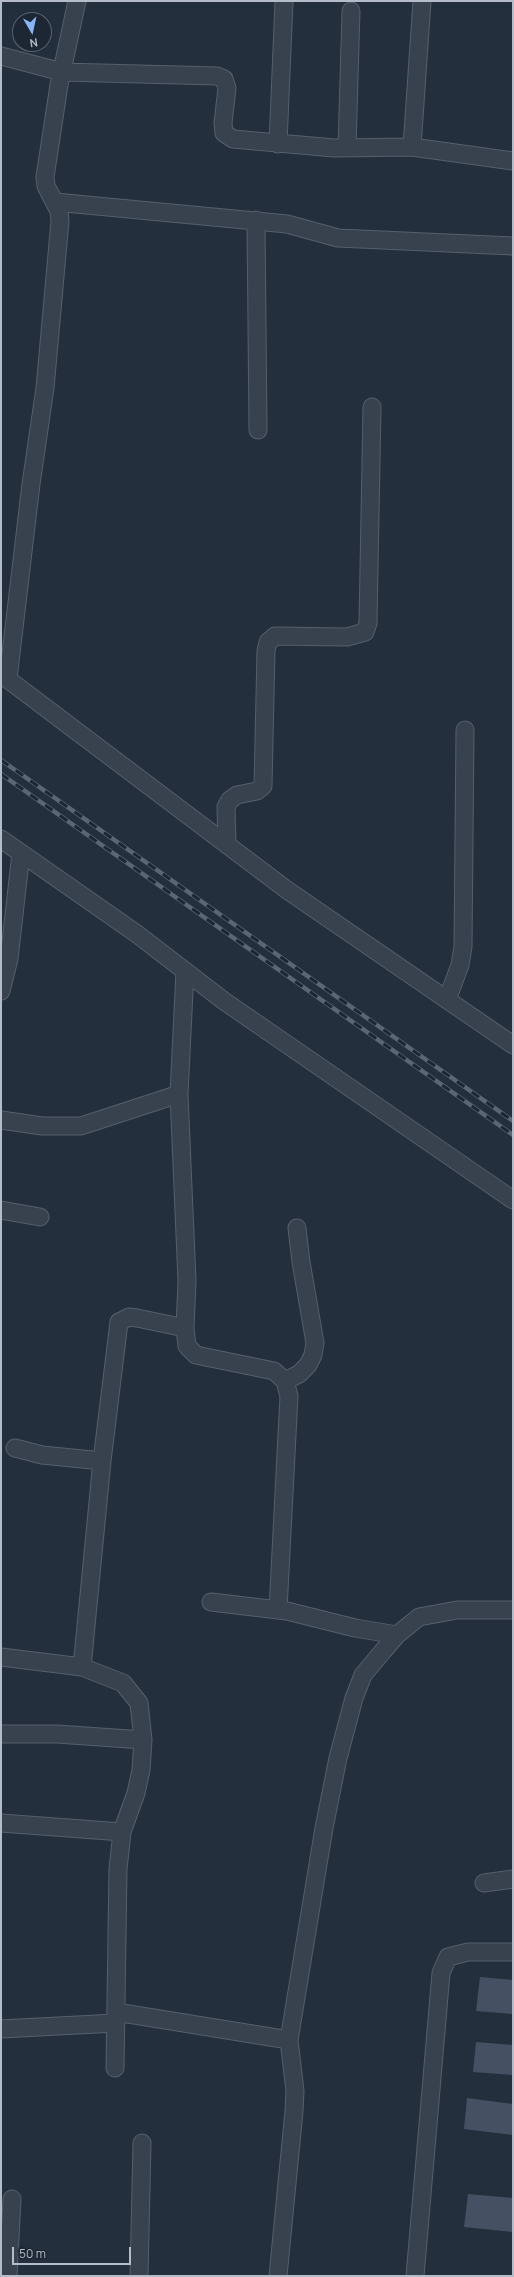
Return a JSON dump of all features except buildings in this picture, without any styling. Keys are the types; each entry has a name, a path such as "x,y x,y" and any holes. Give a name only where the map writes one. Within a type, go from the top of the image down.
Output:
{"street":[{"path":"77,1 62,72 45,177 46,186 55,202 60,221 49,350 4,676 288,890 513,1046"},
{"path":"412,147 422,1"},
{"path":"278,144 284,2"},
{"path":"347,148 351,11"},
{"path":"1,56 62,72 217,76 224,79 227,88 223,123 224,133 233,139 278,144 347,148 412,147 513,161"},
{"path":"55,202 256,220 287,224 338,238 513,246"},
{"path":"256,220 258,430"},
{"path":"227,845 226,807 230,800 237,794 257,791 263,786 266,651 268,642 275,636 347,637 365,632 368,623 372,407"},
{"path":"447,1000 460,965 463,947 466,730"},
{"path":"1,839 137,934 224,1001 513,1200"},
{"path":"1,991 8,959 6,929 21,853"},
{"path":"185,971 179,1094 187,1280 185,1328 187,1346 196,1355 274,1371 285,1381 289,1396 278,1610"},
{"path":"1,1120 42,1126 81,1126 179,1094"},
{"path":"1,1210 40,1217"},
{"path":"285,1381 299,1374 308,1365 314,1355 315,1343 300,1262 297,1228"},
{"path":"82,1667 102,1461 119,1322 129,1317 185,1328"},
{"path":"16,1448 42,1455 102,1461"},
{"path":"211,1602 278,1610 354,1628 397,1635"},
{"path":"278,2276 295,2091 289,2040 324,1828 347,1721 364,1675 397,1635 419,1617 457,1610 513,1610"},
{"path":"1,1657 82,1667 123,1683 139,1703 143,1740 141,1770 136,1793 122,1832 118,1869 115,2068"},
{"path":"1,1734 57,1734 143,1740"},
{"path":"1,1823 122,1832"},
{"path":"484,1883 513,1879"},
{"path":"415,2276 441,1973 448,1957 468,1952 513,1952"},
{"path":"1,2028 116,2018 289,2040"},
{"path":"139,2276 142,2143"},
{"path":"8,2276 12,2199"}],"railway":[{"path":"1,760 513,1121"},
{"path":"1,774 513,1135"}]}
